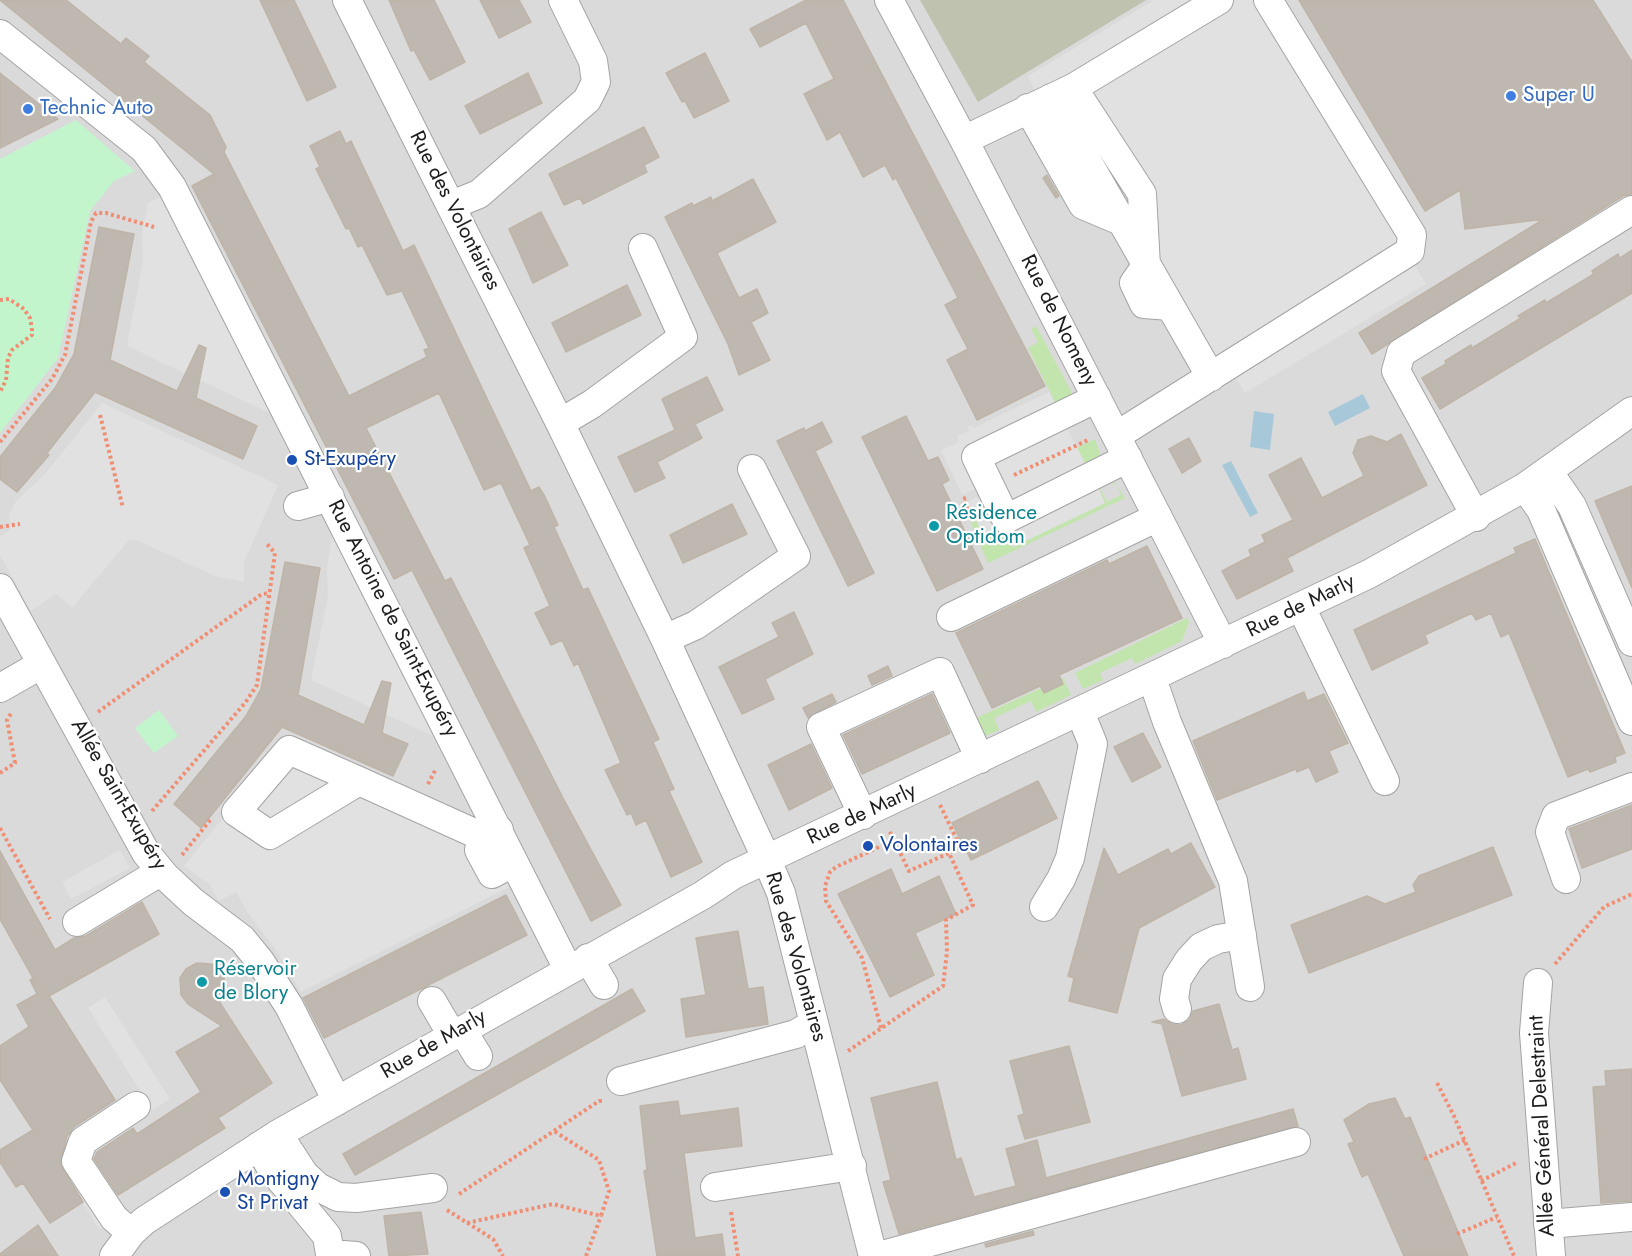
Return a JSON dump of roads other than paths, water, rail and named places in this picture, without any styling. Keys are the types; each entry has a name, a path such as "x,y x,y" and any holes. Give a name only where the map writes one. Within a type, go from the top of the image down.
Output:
{"street":[{"name":"Rue des Volontaires","path":"347,0 560,423 665,639 781,893 873,1256"},
{"path":"452,206 479,194 587,100 596,82 593,61 563,0"},
{"name":"Rue de Nomeny","path":"889,0 964,140 1223,644"},
{"path":"964,140 1051,98 1218,0"},
{"path":"1097,398 976,458 1006,519 1211,377 1410,251 1412,235 1268,0"},
{"name":"Rue Antoine de Saint-Exupéry","path":"0,34 144,149 165,176 458,750 491,834 514,862 578,963 604,985"},
{"path":"1051,98 1083,205 1121,221 1146,266"},
{"path":"1051,98 1142,194 1146,266 1134,284 1144,304 1170,306 1211,377"},
{"path":"1476,517 1396,371 1401,352 1632,210"},
{"path":"560,423 592,404 682,337 643,248"},
{"name":"Rue de Marly","path":"114,1256 131,1233 144,1221 268,1140 766,858 871,811 1369,574 1525,488 1632,411"},
{"path":"665,639 696,625 796,556 752,469"},
{"path":"1548,471 1572,506 1632,642"},
{"path":"1525,488 1541,510 1632,721"},
{"path":"298,506 330,497"},
{"path":"951,617 1158,517"},
{"name":"Allée Saint-Exupéry","path":"0,588 131,824 163,874 193,902 242,939 260,961 289,1006 337,1101"},
{"path":"1301,607 1385,781"},
{"path":"7,699 42,664"},
{"path":"871,811 821,727 940,672 980,759"},
{"path":"1152,678 1167,722 1233,881 1250,987"},
{"path":"1044,908 1070,858 1093,744 1080,712"},
{"path":"359,781 270,835 236,812 289,750 359,781 417,808 491,834"},
{"path":"1566,879 1550,832 1556,816 1632,788"},
{"path":"64,922 163,874"},
{"path":"1177,1010 1174,999 1178,979 1189,960 1201,947 1218,939 1242,935"},
{"name":"Allée Général Delestraint","path":"1538,983 1534,1034 1551,1256"},
{"path":"432,1001 478,1056"},
{"path":"615,1091 796,1034 814,1023"},
{"path":"131,1233 114,1218 76,1161 83,1141 136,1106"},
{"path":"268,1140 318,1187 338,1197 442,1199"},
{"path":"268,1140 271,1168 327,1236 330,1254 356,1256"},
{"path":"879,1256 1296,1142"},
{"path":"721,1186 852,1166"},
{"path":"1548,1224 1632,1217"}],"water":[{"path":"1363,394 1370,408 1335,426 1328,412"},
{"path":"1254,411 1274,414 1270,450 1250,447"},
{"path":"1231,461 1258,513 1250,517 1222,465"}],"place":[{"name":"Super U","path":"1511,96"},
{"name":"Technic Auto","path":"28,109"},
{"name":"St-Exupéry","path":"292,460"},
{"name":"Résidence Optidom","path":"934,526"},
{"name":"Volontaires","path":"868,846"},
{"name":"Réservoir de Blory","path":"202,982"},
{"name":"Montigny St Privat","path":"225,1192"}]}
